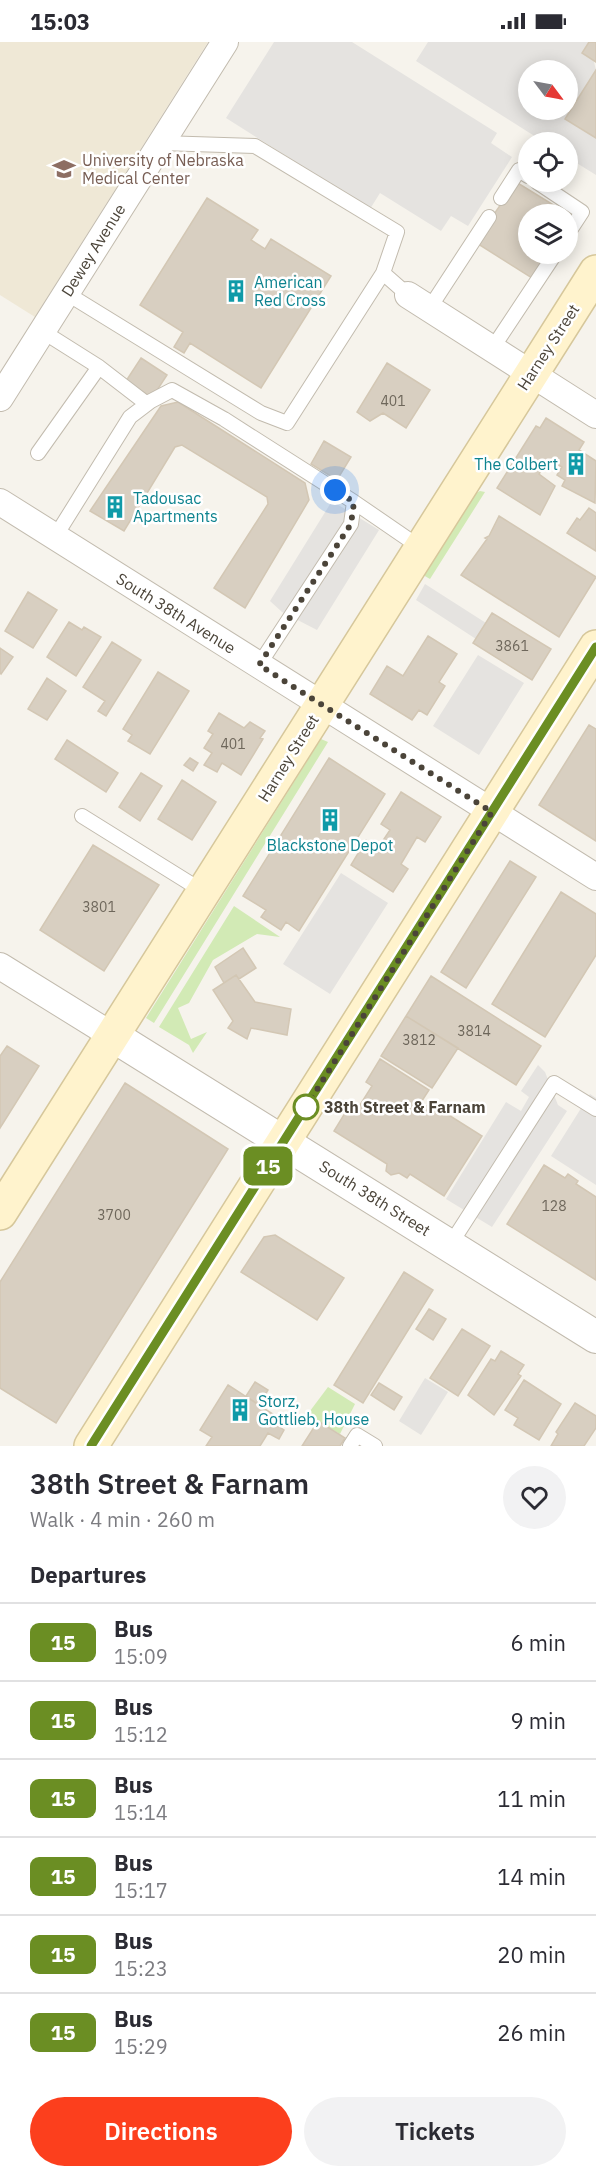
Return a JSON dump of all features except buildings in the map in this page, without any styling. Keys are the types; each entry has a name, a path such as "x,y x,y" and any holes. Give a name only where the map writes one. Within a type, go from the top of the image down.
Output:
{"main road":[{"name":"Harney Street","path":"2,1205 113,1036 530,373 596,272"},
{"path":"91,1446 596,647"}],"street":[{"name":"Dewey Avenue","path":"0,398 225,42"},
{"path":"408,295 596,415"},
{"name":"South 38th Avenue","path":"0,502 596,877"},
{"name":"South 38th Street","path":"0,966 596,1337"}],"lane":[{"path":"66,293 261,414 287,423 383,273 397,232 255,147 161,143"},
{"path":"501,198 518,172"},
{"path":"552,192 570,204"},
{"path":"429,309 489,217"},
{"path":"492,349 548,264"},
{"path":"383,273 408,295"},
{"path":"42,331 99,367 147,404"},
{"path":"38,453 99,367"},
{"path":"55,537 130,417 172,390 224,419 354,502 420,548"},
{"path":"259,665 351,524 354,502"},
{"path":"82,816 204,892"},
{"path":"450,1245 554,1083 596,1109"},
{"path":"350,1446 357,1435 375,1446"}],"shaded area":[{"name":"University of Nebraska Medical Center","path":"0,42 208,42 35,317 0,295"},
{"path":"274,42 352,42 497,133 491,143 512,157 468,226 451,216 441,231 380,193 370,209 226,118"},
{"path":"428,42 589,42 596,70 578,99 578,60 518,60 518,120 568,120 596,138 596,175 578,164 578,132 528,132 416,61"},
{"path":"332,501 379,530 317,630 282,612 270,601"},
{"path":"425,584 486,623 476,639 416,600"},
{"path":"478,655 524,683 479,755 433,726"},
{"path":"341,873 388,903 330,994 283,964"},
{"path":"538,1065 545,1072 558,1105 567,1111 492,1227 446,1199 506,1102 521,1111 529,1097 521,1091"},
{"path":"590,1094 596,1098 596,1185 551,1156"},
{"path":"425,1378 448,1392 421,1435 399,1421"}],"green space":[{"path":"480,491 485,492 430,579 423,575 474,494"},
{"path":"321,739 328,742 154,1023 146,1018"},
{"path":"234,906 280,937 257,934 213,960 189,1003 178,1008 191,1039 207,1032 193,1053 189,1045 159,1027"},
{"path":"328,1387 355,1404 340,1434 307,1415"}],"bus line":[{"name":"15","path":"91,1446 596,647"}],"place":[{"name":"University of Nebraska Medical Center","path":"64,169"},
{"name":"American Red Cross","path":"236,291"},
{"name":"The Colbert","path":"576,464"},
{"name":"Tadousac Apartments","path":"115,507"},
{"name":"Blackstone Depot","path":"330,820"},
{"name":"38th Street & Farnam","path":"306,1107"},
{"name":"Storz, Gottlieb, House","path":"240,1410"}],"route":[{"path":"306,1107 492,812 259,665 351,524 354,502 335,490"}]}
